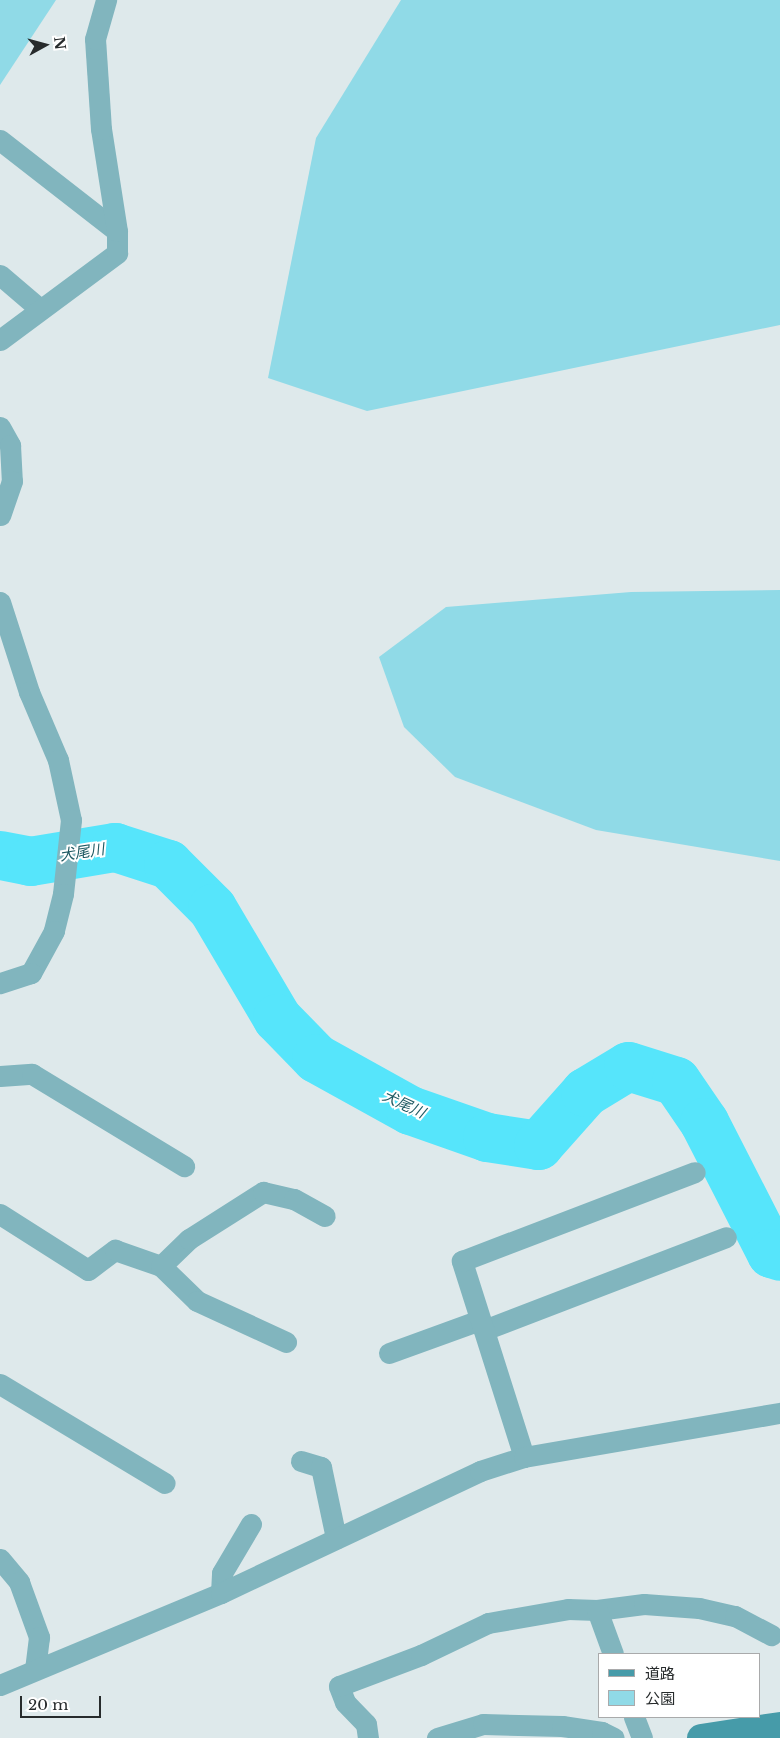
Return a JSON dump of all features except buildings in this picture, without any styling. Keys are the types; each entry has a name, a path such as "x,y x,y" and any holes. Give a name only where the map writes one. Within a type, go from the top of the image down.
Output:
{"street":[{"path":"0,340 117,253 117,231 102,129 96,39 106,0"},
{"path":"0,140 117,231"},
{"path":"0,275 40,309"},
{"path":"0,427 10,446 12,481 0,515"},
{"path":"0,602 29,692 58,760 71,820 63,894 54,931 32,973 0,983"},
{"path":"0,1076 32,1074 184,1166"},
{"path":"524,1457 462,1261 695,1172"},
{"path":"162,1266 189,1239 263,1192 294,1200 325,1216"},
{"path":"0,1214 88,1270 115,1250 162,1266 198,1301 286,1342"},
{"path":"389,1353 482,1325 726,1237"},
{"path":"0,1384 165,1483"},
{"path":"0,1685 35,1668 221,1593 480,1471 524,1457 780,1414"},
{"path":"301,1461 321,1467 336,1538"},
{"path":"221,1593 222,1573 251,1524"},
{"path":"0,1559 19,1582 39,1636 35,1668"},
{"path":"368,1738 366,1724 345,1702 339,1686 422,1655 488,1623 568,1609 598,1610 644,1604 699,1608 735,1616 771,1635"},
{"path":"598,1610 613,1653"},
{"path":"634,1718 642,1738"},
{"path":"437,1738 483,1724 562,1726 602,1732 614,1738"},
{"path":"701,1738 780,1726"}],"green space":[{"path":"0,0 56,0 0,85"},
{"path":"401,0 780,0 780,325 367,411 268,378 316,138"},
{"path":"780,590 780,861 596,830 455,777 404,727 379,657 446,607 631,592"}],"waterway":[{"name":"犬尾川","path":"0,855 30,861 115,847 168,864 212,908 277,1018 316,1058 410,1110 487,1137 538,1145 585,1092 628,1066 676,1081 704,1122 771,1253 780,1256"}]}
